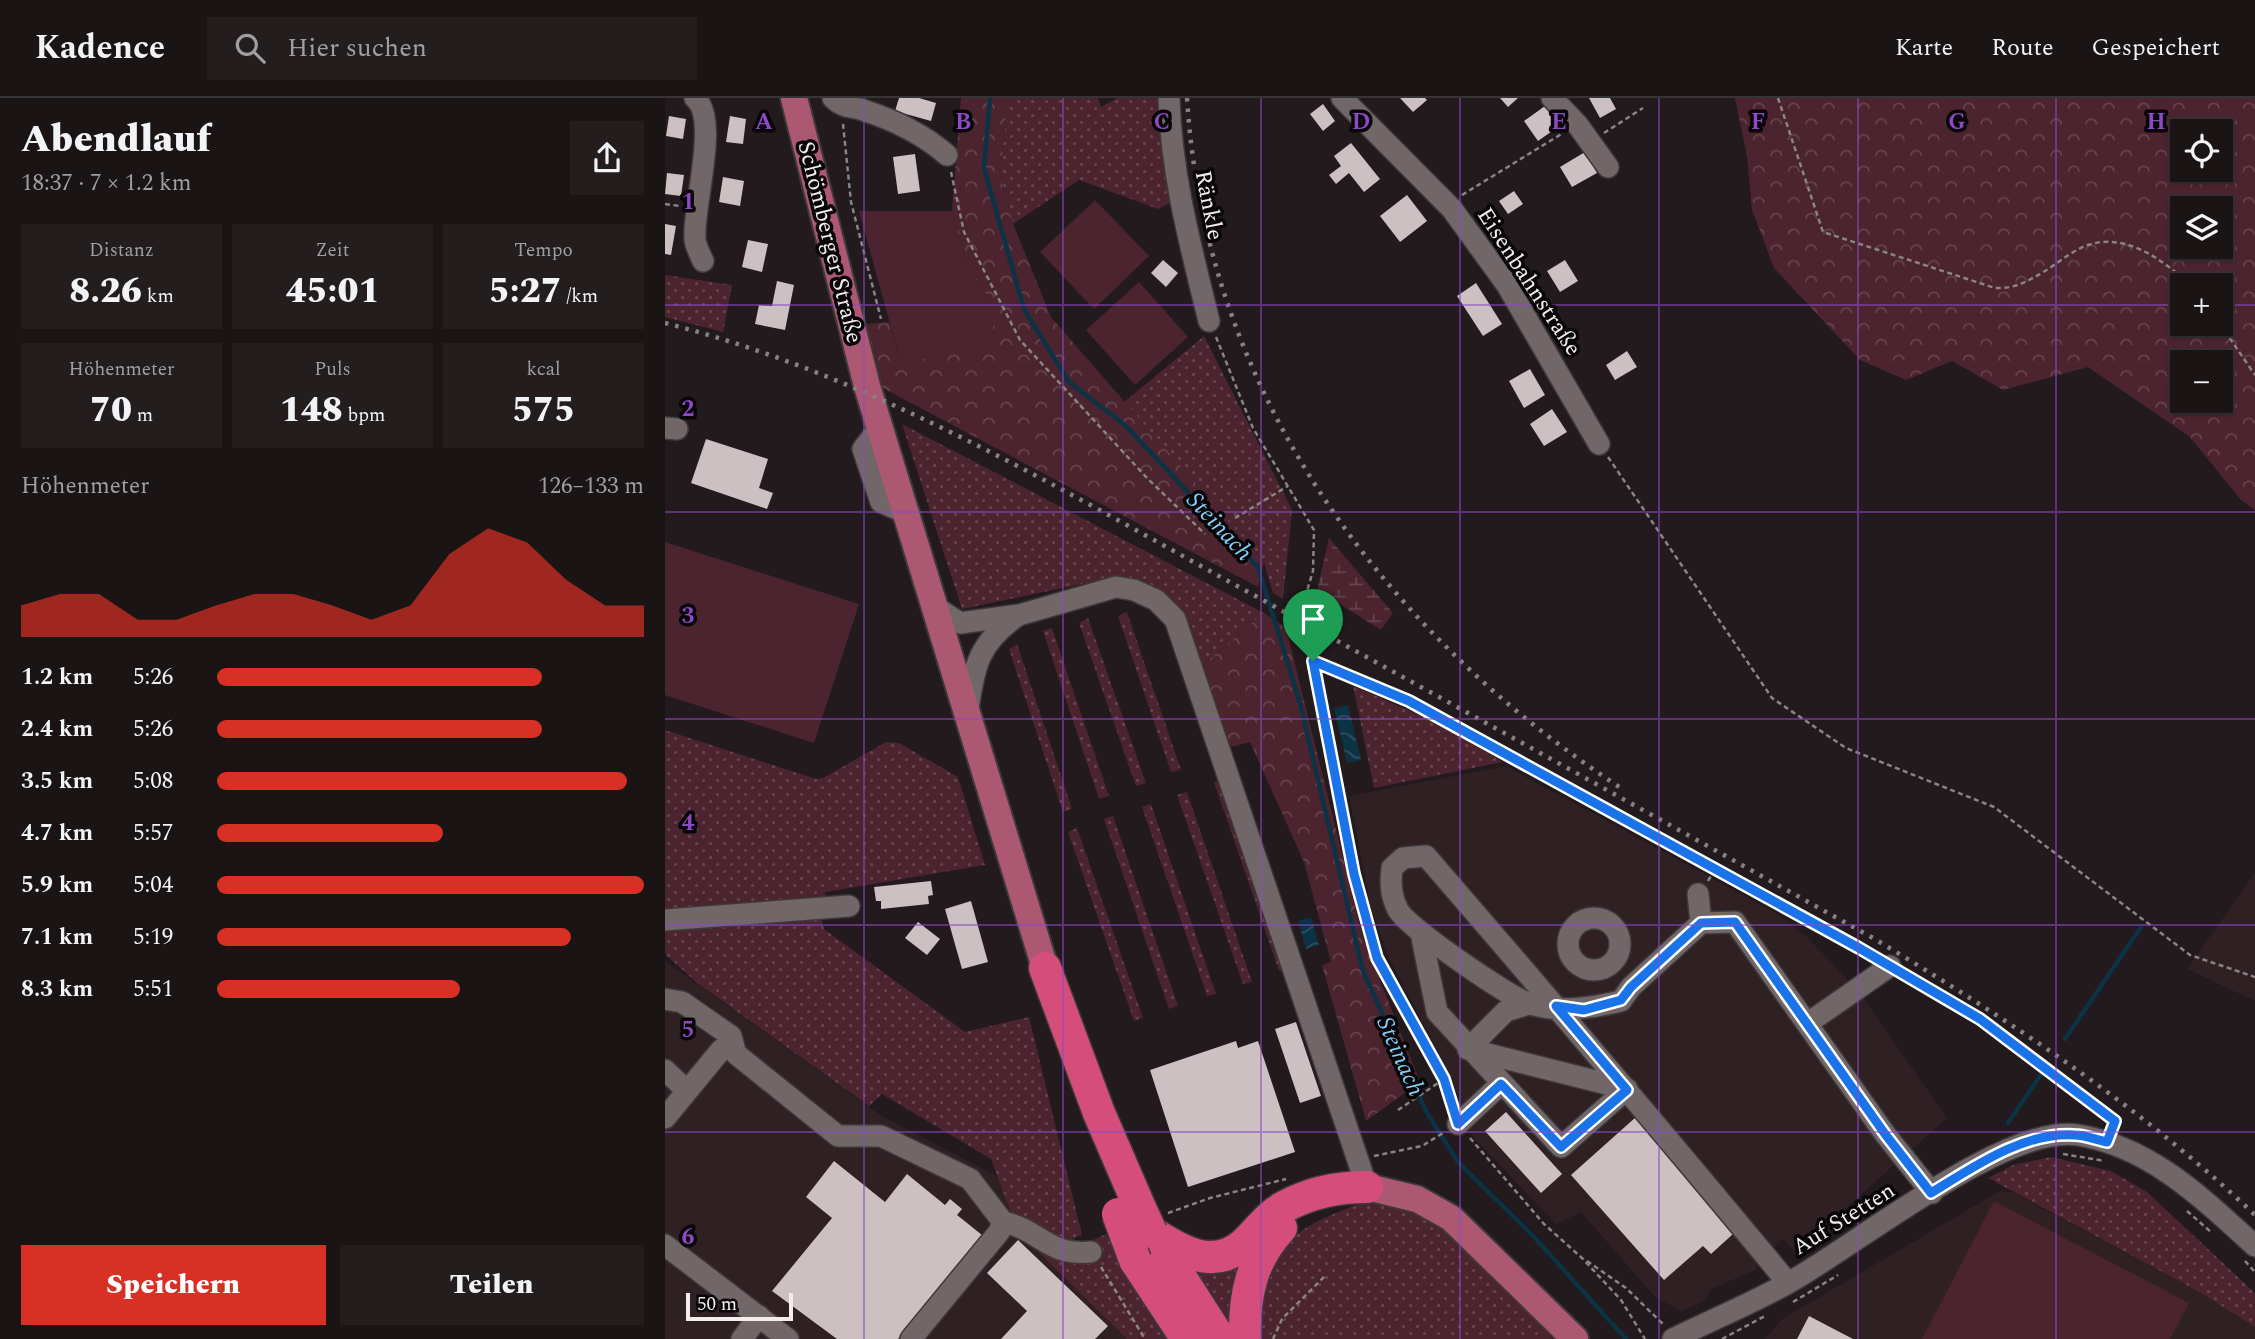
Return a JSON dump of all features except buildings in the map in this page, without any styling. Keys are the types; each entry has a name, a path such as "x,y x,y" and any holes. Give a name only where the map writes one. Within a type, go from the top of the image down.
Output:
{"highway":[{"path":"1045,968 1136,1218 1220,1339"},
{"path":"1136,1218 1188,1254 1207,1258 1226,1255 1243,1245 1282,1208 1313,1194 1336,1187 1367,1187"},
{"path":"1245,1339 1244,1303 1253,1269 1269,1241 1289,1219 1311,1205 1367,1187"},
{"path":"1136,1218 1135,1260 1187,1339"}],"main road":[{"name":"Schömberger Straße","path":"794,98 867,386 1045,968"},
{"path":"1367,1187 1417,1199 1451,1219 1572,1337"}],"street":[{"path":"695,98 700,102 706,126 695,240 703,261"},
{"name":"Ränkle","path":"1169,98 1174,163 1185,228 1209,321"},
{"name":"Eisenbahnstraße","path":"1342,98 1446,203 1507,285 1599,444"},
{"path":"1552,98 1577,124 1608,167"},
{"path":"837,102 925,136 947,155"},
{"path":"937,608 960,622 1019,615 1116,587 1134,590 1156,600 1175,620 1367,1187"},
{"path":"968,710 974,668 984,648 995,631 1019,615"},
{"path":"1529,1003 1421,933 1399,912 1390,889 1392,869 1403,858 1426,856 1627,1090 1789,1294"},
{"path":"1701,923 1704,886"},
{"path":"665,920 849,905"},
{"path":"1468,1049 1506,1011 1529,1003 1584,1010 1621,1000 1631,987 1701,923 1735,922 1885,1134 1931,1193"},
{"path":"1421,933 1437,1012 1468,1049 1561,1147 1627,1090"},
{"path":"1610,965 1631,987"},
{"path":"1808,1023 1890,966"},
{"path":"665,981 665,993"},
{"path":"665,999 682,1002 730,1036 736,1054 838,1136 881,1136 970,1179 1003,1222 1021,1226 1048,1246 1070,1254 1091,1252"},
{"path":"665,1118 721,1050 733,1044"},
{"path":"1468,1049 1627,1090"},
{"path":"665,1070 686,1090"},
{"path":"1452,1128 1501,1084"},
{"name":"Auf Stetten","path":"1674,1338 1789,1294 1931,1193 2005,1150 2047,1137 2075,1135 2107,1142 2148,1158 2192,1189 2250,1254"},
{"path":"911,1339 999,1232 1003,1222"},
{"path":"665,1245 788,1339"},
{"path":"742,1339 759,1316"}],"path":[{"path":"1777,98 1823,232 1995,288 2012,289 2088,245 2110,243 2161,258 2177,273"},
{"path":"837,102 851,202 881,318"},
{"path":"1589,142 1643,108"},
{"path":"1446,203 1509,168 1577,124"},
{"path":"947,155 964,232 1020,340 1147,478 1205,534"},
{"path":"1209,321 1253,428 1314,530 1313,571 1298,621 1313,661 1354,874 1377,958 1444,1079 1452,1128 1543,1224 1582,1258 1621,1300 1645,1339"},
{"path":"2228,336 2255,375"},
{"path":"1599,444 1772,698 1846,748 1994,807 2190,955 2255,976"},
{"path":"1235,518 1288,486"},
{"path":"1313,661 1409,701 1890,966 1980,1019 2115,1121 2107,1142"},
{"path":"1704,886 1715,869"},
{"path":"1398,1110 1444,1079"},
{"path":"1422,1146 1452,1128"},
{"path":"2053,1152 2117,1163"},
{"path":"2182,1207 2214,1234"},
{"path":"1091,1252 1145,1339"},
{"path":"2250,1254 2255,1272"},
{"path":"1582,1258 1626,1287 1674,1338"},
{"path":"1789,1294 1843,1271"},
{"path":"1273,1339 1282,1319 1326,1275"},
{"path":"1722,1339 1767,1315"}],"shaded area":[{"path":"1506,766 1776,913 1807,937 1857,989 1947,1118 1795,1253 1783,1239 1756,1264 1758,1269 1711,1289 1705,1301 1681,1311 1655,1297 1581,1212 1556,1224 1473,1137 1452,1080 1386,952 1371,908 1349,796"},
{"path":"2255,873 2255,1001 2187,969"},
{"path":"665,961 882,1116 1001,1178 1072,1234 1143,1339 665,1339"},
{"path":"2000,1191 2012,1192 2201,1293 2255,1327 2255,1339 1765,1339 1782,1319"}],"green space":[{"path":"961,98 1008,98 1000,174 1013,224 1051,317 1264,562 1258,587 879,386 864,324 889,322 901,364 992,304 967,265 952,211"},
{"path":"1008,98 1098,98 1101,107 1117,98 1158,98 1173,201 1158,209 1079,180 1013,224 1000,174"},
{"path":"1735,98 2255,98 2255,510 2241,500 2190,437 2088,367 2003,390 1952,361 1906,380 1860,360 1774,268 1752,210 1747,156"},
{"path":"1095,200 1149,256 1094,309 1040,252"},
{"path":"859,211 952,211 967,265 992,304 994,342 901,364"},
{"path":"665,275 732,285 723,332 665,317"},
{"path":"1139,282 1188,337 1135,385 1086,330"},
{"path":"1204,336 1292,510 1283,599 1273,593 1264,562 1124,402"},
{"path":"902,424 1264,613 1199,668 1184,614 1147,588 1111,578 962,609"},
{"path":"1329,538 1393,613 1381,630 1317,590"},
{"path":"665,542 859,604 814,743 665,695"},
{"path":"1127,612 1181,770 1171,772 1118,616"},
{"path":"1264,613 1286,628 1362,934 1420,1082 1366,1121 1322,965 1331,962 1304,862 1250,742 1227,748 1199,668"},
{"path":"1088,618 1146,783 1136,786 1079,623"},
{"path":"1052,628 1109,796 1099,799 1043,631"},
{"path":"1017,644 1072,809 1063,812 1009,649"},
{"path":"1353,686 1431,720 1503,762 1374,788"},
{"path":"665,730 816,779 823,778 886,742 899,743 958,777 985,865 825,892 826,898 665,911"},
{"path":"1223,779 1288,969 1279,971 1214,782"},
{"path":"1187,792 1252,982 1243,984 1177,795"},
{"path":"1151,804 1216,994 1207,996 1142,807"},
{"path":"1113,816 1178,1006 1169,1009 1104,819"},
{"path":"1077,828 1143,1018 1134,1021 1068,832"},
{"path":"819,912 824,929 965,1032 1029,1017 1082,1235 1059,1243 1012,1216 991,1159 882,1094 869,1106 697,983 665,954 665,930"},
{"path":"2051,1157 2111,1171 2147,1192 2255,1293 2255,1327 2201,1293 1988,1178 2013,1165"},
{"path":"1368,1201 1395,1206 1420,1216 1443,1230 1485,1266 1544,1326 1552,1339 1252,1339 1264,1281 1279,1252 1289,1241 1313,1224"},
{"path":"1994,1201 2189,1303 2170,1339 1922,1339"},
{"path":"1015,1229 1060,1255 1115,1230 1170,1339 1127,1339"},
{"path":"1255,1245 1235,1339 1181,1261"}],"water":[{"path":"1348,705 1361,760 1347,763 1334,708"},
{"path":"1311,917 1319,945 1306,949 1298,921"}],"waterway":[{"name":"Steinach","path":"990,98 984,168 1024,309 1069,382 1126,426 1258,567 1300,703 1363,971 1427,1113 1458,1162 1535,1238 1626,1339"},
{"path":"2065,1039 2141,927"},
{"path":"2008,1123 2042,1073"}],"railway":[{"path":"1187,98 1201,205 1229,307 1269,404 1321,494 1383,578 1455,655 1534,726 1621,788"},
{"path":"665,323 740,345 812,371 884,401 1024,469 1873,938 2072,1066 2166,1137 2255,1215"}],"route":[{"path":"1313,661 1409,701 1859,948 1980,1019 2115,1121 2107,1142 2075,1135 2047,1137 2005,1150 1931,1193 1885,1134 1735,922 1701,923 1631,987 1621,1000 1584,1010 1556,1006 1627,1090 1561,1147 1501,1084 1458,1124 1444,1079 1377,958 1354,874 1313,661"}]}
